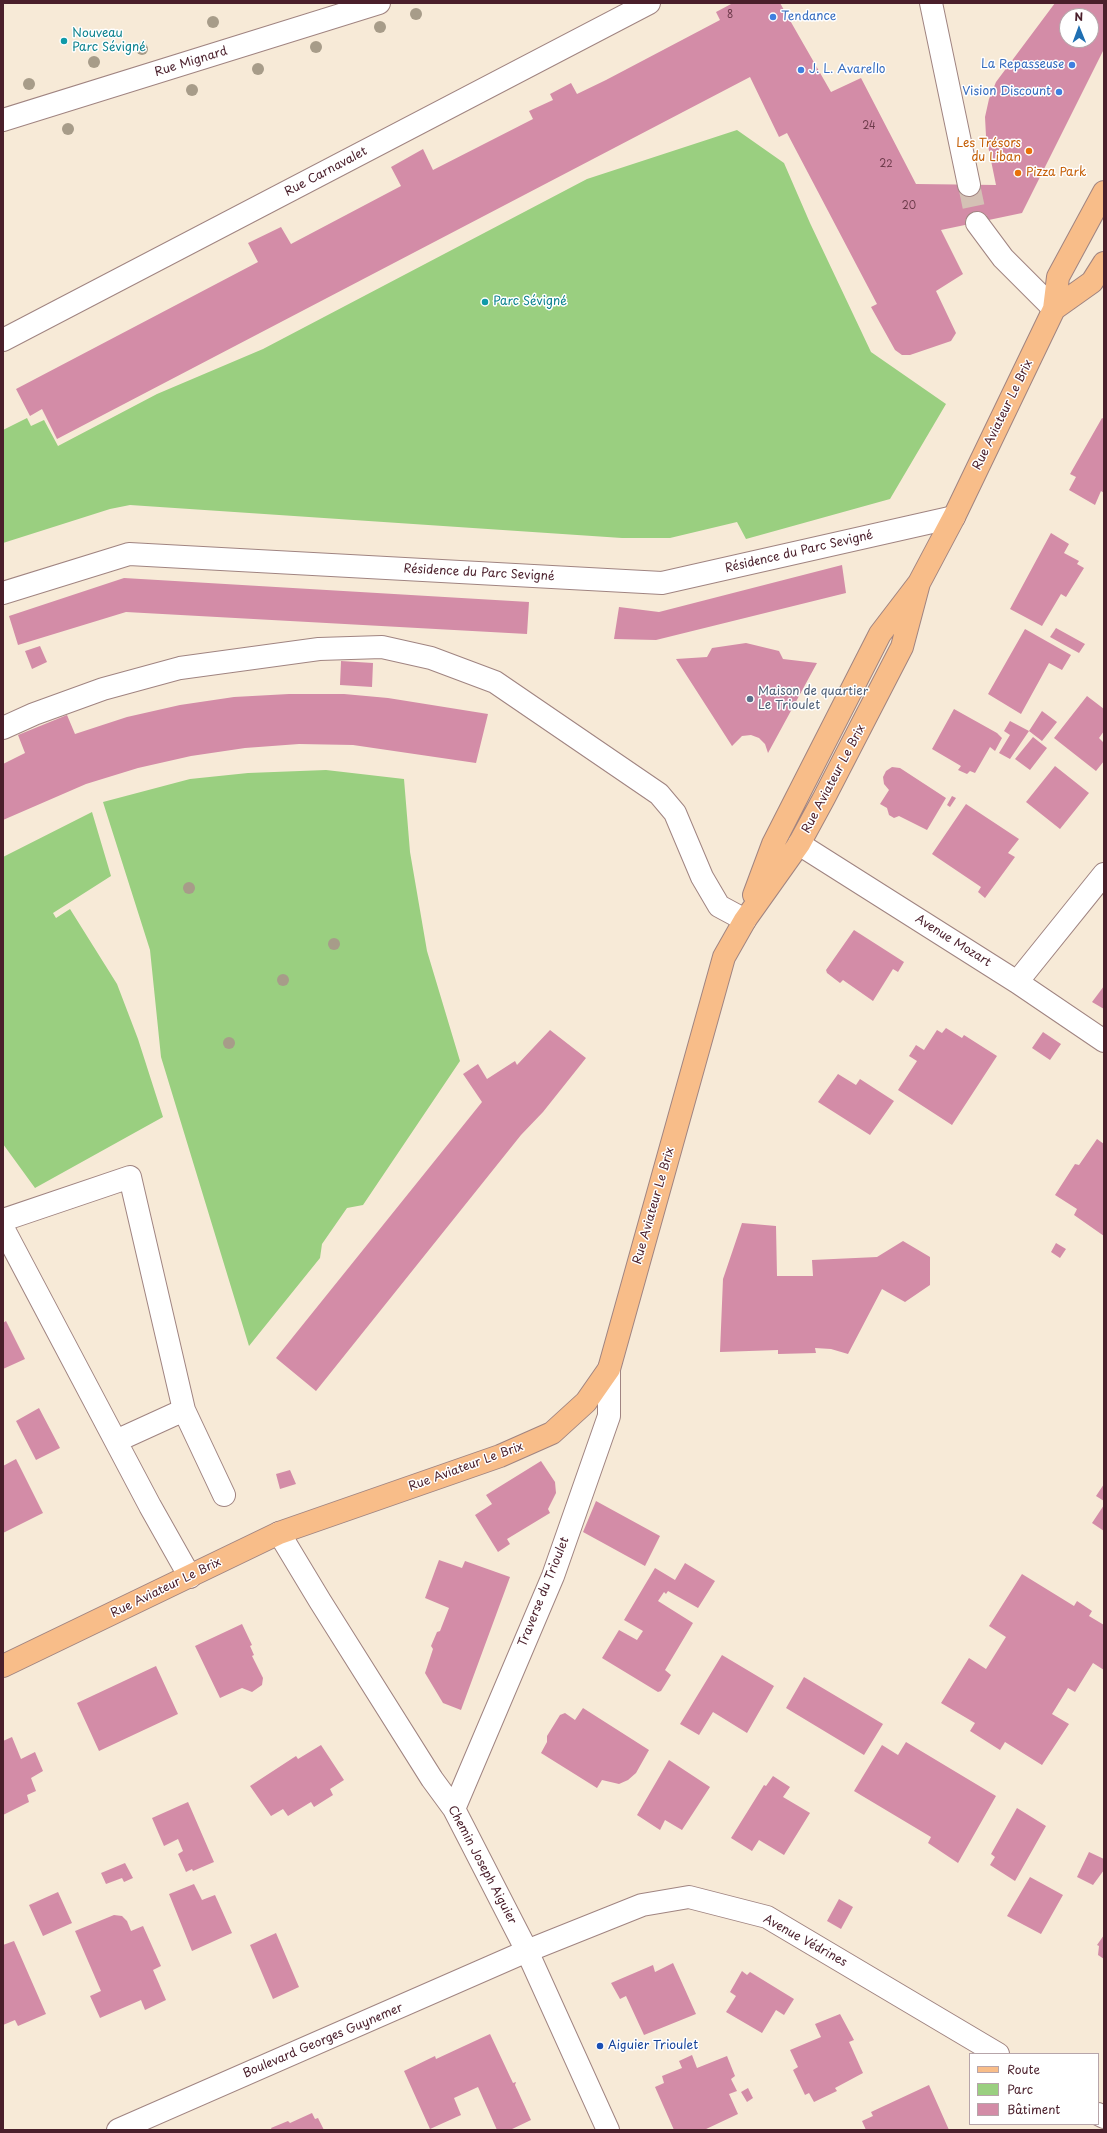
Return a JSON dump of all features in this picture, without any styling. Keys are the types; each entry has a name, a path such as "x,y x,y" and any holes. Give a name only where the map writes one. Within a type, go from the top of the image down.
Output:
{"main road":[{"path":"1054,309 1058,277 1104,192"},
{"name":"Rue Aviateur Le Brix","path":"745,920 773,844 880,634 919,582 954,517 1054,309 1092,282 1104,263"},
{"name":"Rue Aviateur Le Brix","path":"3,1666 279,1533 500,1456 552,1433 586,1402 609,1369 724,957 745,920 799,844 902,648 919,582"}],"street":[{"name":"Rue Mignard","path":"3,120 379,3"},
{"name":"Rue Carnavalet","path":"3,340 649,3"},
{"path":"931,3 969,185"},
{"path":"977,223 1003,258 1054,309"},
{"name":"Résidence du Parc Sevigné","path":"3,593 129,554 662,583 954,517"},
{"path":"3,728 34,714 103,689 180,668 319,649 382,647 431,658 495,682 554,724 659,794 676,813 702,877 719,906 745,920"},
{"name":"Avenue Mozart","path":"799,844 1017,982 1104,1041"},
{"path":"1017,982 1104,874"},
{"path":"3,1220 130,1176 184,1410 224,1495"},
{"path":"3,1228 116,1442 190,1577"},
{"name":"Traverse du Trioulet","path":"454,1809 553,1576 609,1416 609,1369"},
{"path":"116,1442 184,1410"},
{"name":"Chemin Joseph Aiguier","path":"279,1533 316,1595 432,1779 454,1809 527,1951 608,2130"},
{"name":"Avenue Védrines","path":"527,1951 642,1905 689,1897 767,1917 996,2053"},
{"name":"Boulevard Georges Guynemer","path":"118,2130 527,1951"}],"green space":[{"path":"737,130 784,163 810,223 871,352 946,404 890,499 746,539 737,522 670,538 622,538 130,505 110,509 3,543 3,430 27,418 31,426 44,420 58,446 157,394 263,349 587,179"},
{"path":"326,770 404,779 410,852 427,951 460,1061 363,1205 347,1208 322,1244 320,1258 249,1346 161,1057 150,950 103,802 190,779 248,773"},
{"path":"92,812 111,876 53,913 56,918 70,909 117,984 138,1039 163,1117 35,1188 3,1144 3,857"}],"building":[{"path":"733,3 780,3 831,92 861,78 916,184 996,185 986,136 985,117 989,99 996,82 1055,3 1104,3 1104,49 1022,213 941,230 963,274 936,291 956,333 951,341 910,355 902,355 895,350 871,307 877,304 787,133 779,137 750,77 57,439 42,409 30,416 16,389 258,262 248,243 281,227 291,244 401,186 391,167 423,149 433,170 533,119 529,111 553,100 550,94 571,83 577,94 720,20 716,12"},
{"path":"1102,418 1104,419 1104,493 1101,491 1095,505 1069,490 1076,477 1070,474"},
{"path":"1051,533 1069,544 1064,553 1079,561 1077,564 1084,568 1066,597 1061,594 1042,626 1010,609"},
{"path":"842,565 846,593 656,640 614,639 619,607 659,612"},
{"path":"124,578 529,602 527,634 126,612 18,645 9,616"},
{"path":"1056,628 1085,644 1079,653 1050,637"},
{"path":"1025,629 1071,655 1062,670 1049,663 1021,714 988,694"},
{"name":"Maison de quartier Le Trioulet","path":"746,643 779,651 783,659 817,663 768,753 765,744 759,738 751,735 742,736 732,746 676,659 707,657 712,648"},
{"path":"40,646 47,662 32,669 25,651"},
{"path":"341,661 373,663 372,687 340,685"},
{"path":"289,694 344,694 388,698 488,714 476,763 353,745 299,744 245,748 191,756 138,768 86,784 3,820 3,764 25,753 18,735 67,715 75,734 127,717 180,705 234,697"},
{"path":"1087,696 1104,709 1104,731 1099,738 1104,743 1104,761 1096,771 1054,738"},
{"path":"954,709 997,733 1002,738 995,751 990,747 975,773 970,771 967,774 958,770 961,766 932,749"},
{"path":"1042,711 1057,722 1042,741 1029,731"},
{"path":"1010,721 1029,731 1010,759 999,753 1010,735 1004,731"},
{"path":"1033,737 1047,748 1030,770 1015,759"},
{"path":"1055,766 1089,793 1060,829 1026,802"},
{"path":"892,767 900,768 946,798 927,830 899,816 894,818 889,815 887,808 880,804 889,790 884,784 883,777 886,771"},
{"path":"952,796 956,798 950,807 947,805"},
{"path":"966,804 1019,839 1008,853 1015,857 985,898 978,892 981,887 932,854"},
{"path":"854,930 904,962 898,972 893,969 873,1001 843,980 840,983 827,973 826,970"},
{"path":"1104,986 1104,1009 1092,1002"},
{"path":"946,1028 962,1038 964,1035 997,1056 952,1125 898,1090 917,1061 909,1056 916,1045 924,1050 937,1030 942,1033"},
{"path":"550,1030 586,1058 543,1112 521,1135 316,1391 276,1358 482,1102 463,1074 478,1064 487,1079 515,1061 517,1065"},
{"path":"1043,1032 1061,1044 1050,1060 1032,1048"},
{"path":"838,1074 856,1085 860,1079 894,1101 870,1135 818,1102"},
{"path":"1097,1139 1104,1144 1104,1236 1074,1215 1077,1209 1055,1195 1075,1164 1079,1165"},
{"path":"742,1223 776,1226 777,1276 813,1276 812,1260 877,1257 903,1241 930,1257 930,1285 905,1302 882,1289 848,1354 831,1349 815,1348 816,1353 778,1354 778,1350 720,1352 723,1279"},
{"path":"1056,1243 1066,1249 1060,1258 1051,1252"},
{"path":"6,1321 25,1359 3,1369 3,1323"},
{"path":"39,1408 60,1448 36,1460 16,1421"},
{"path":"16,1459 43,1513 3,1533 3,1466"},
{"path":"541,1461 555,1482 556,1493 548,1509 550,1513 507,1539 510,1544 498,1552 475,1515 492,1504 486,1495"},
{"path":"290,1470 296,1484 280,1489 276,1474"},
{"path":"1104,1484 1104,1501 1096,1496"},
{"path":"596,1501 660,1536 645,1566 583,1532"},
{"path":"1104,1505 1104,1531 1092,1523"},
{"path":"439,1560 462,1568 465,1561 510,1577 461,1710 443,1703 425,1673 433,1649 431,1646 437,1632 440,1631 449,1608 425,1598"},
{"path":"685,1563 715,1581 698,1608 668,1591 666,1594 664,1592 658,1601 693,1623 665,1670 671,1675 661,1691 658,1692 602,1658 619,1630 637,1640 643,1631 624,1620 655,1568 675,1580"},
{"path":"1022,1574 1074,1606 1077,1601 1092,1611 1089,1616 1104,1625 1104,1670 1093,1663 1075,1692 1068,1688 1052,1714 1069,1724 1042,1765 1005,1742 1000,1750 970,1731 975,1723 941,1703 969,1658 986,1669 1006,1637 989,1626"},
{"path":"242,1624 252,1645 250,1646 254,1655 252,1656 263,1678 262,1685 252,1692 242,1688 220,1698 195,1646"},
{"path":"722,1655 774,1686 747,1733 713,1712 699,1735 680,1724"},
{"path":"156,1666 178,1714 99,1751 77,1703"},
{"path":"804,1677 883,1724 864,1755 786,1708"},
{"path":"583,1708 649,1750 636,1773 628,1780 619,1784 602,1780 597,1788 541,1753 547,1742 547,1736 560,1715 565,1713 575,1720"},
{"path":"12,1737 21,1759 35,1752 43,1771 31,1778 36,1791 27,1795 29,1802 3,1815 3,1741"},
{"path":"906,1742 996,1796 958,1863 928,1843 931,1837 854,1791 882,1745 898,1755"},
{"path":"321,1745 344,1780 330,1789 333,1795 314,1807 311,1802 288,1816 283,1809 271,1816 250,1786 296,1756 298,1759"},
{"path":"669,1760 710,1787 682,1830 665,1820 660,1830 637,1815"},
{"path":"773,1776 790,1787 783,1797 810,1813 784,1855 759,1840 752,1851 731,1838 764,1785 766,1786"},
{"path":"188,1802 214,1862 193,1871 192,1869 186,1872 178,1854 183,1851 178,1839 164,1846 152,1818"},
{"path":"1017,1808 1046,1826 1015,1881 990,1865 995,1857 991,1854"},
{"path":"1089,1852 1104,1859 1104,1870 1093,1885 1077,1877"},
{"path":"125,1863 133,1878 124,1882 122,1878 106,1884 101,1873"},
{"path":"1030,1877 1063,1895 1041,1934 1007,1916"},
{"path":"194,1884 202,1900 215,1895 232,1933 192,1951 169,1894"},
{"path":"58,1892 72,1923 43,1936 29,1905"},
{"path":"839,1899 853,1907 841,1929 827,1921"},
{"path":"114,1915 122,1916 127,1921 131,1931 143,1926 161,1966 153,1970 166,2000 145,2010 141,2000 100,2018 90,1996 101,1991 75,1931"},
{"path":"276,1933 299,1987 273,1999 250,1945"},
{"path":"1104,1935 1104,1959 1098,1955 1099,1946 1097,1945"},
{"path":"14,1941 46,2014 18,2026 15,2020 3,2025 3,1945"},
{"path":"673,1963 696,2014 644,2035 626,1996 620,1999 611,1983 653,1965 655,1972"},
{"path":"742,1971 747,1975 750,1972 794,1999 784,2015 776,2010 762,2033 726,2012 736,1996 730,1992"},
{"path":"840,2014 854,2040 849,2042 863,2073 835,2088 837,2091 814,2102 809,2093 805,2095 793,2070 798,2067 790,2050 821,2037 815,2024"},
{"path":"490,2034 513,2083 516,2082 515,2085 531,2120 510,2130 497,2130 478,2087 454,2098 461,2115 430,2129 404,2071 435,2056 436,2059"},
{"path":"692,2055 697,2068 727,2056 735,2076 731,2079 737,2091 729,2094 738,2114 704,2130 674,2130 655,2087 664,2083 662,2076 682,2068 679,2061"},
{"path":"929,2085 949,2130 866,2130 862,2121 873,2116 871,2112"},
{"path":"748,2088 753,2098 747,2102 741,2092"},
{"path":"312,2113 315,2119 318,2118 324,2130 272,2130 271,2128 288,2121 290,2123"}],"tunnel":[{"path":"969,185 977,223"}],"place":[{"name":"Tendance","path":"773,17"},
{"name":"Nouveau Parc Sévigné","path":"64,41"},
{"name":"La Repasseuse","path":"1072,65"},
{"name":"J. L. Avarello","path":"801,70"},
{"name":"Vision Discount","path":"1059,92"},
{"name":"Les Trésors du Liban","path":"1029,151"},
{"name":"Pizza Park","path":"1018,173"},
{"name":"Parc Sévigné","path":"485,302"},
{"name":"Maison de quartier Le Trioulet","path":"750,699"},
{"name":"Aiguier Trioulet","path":"600,2046"}]}
